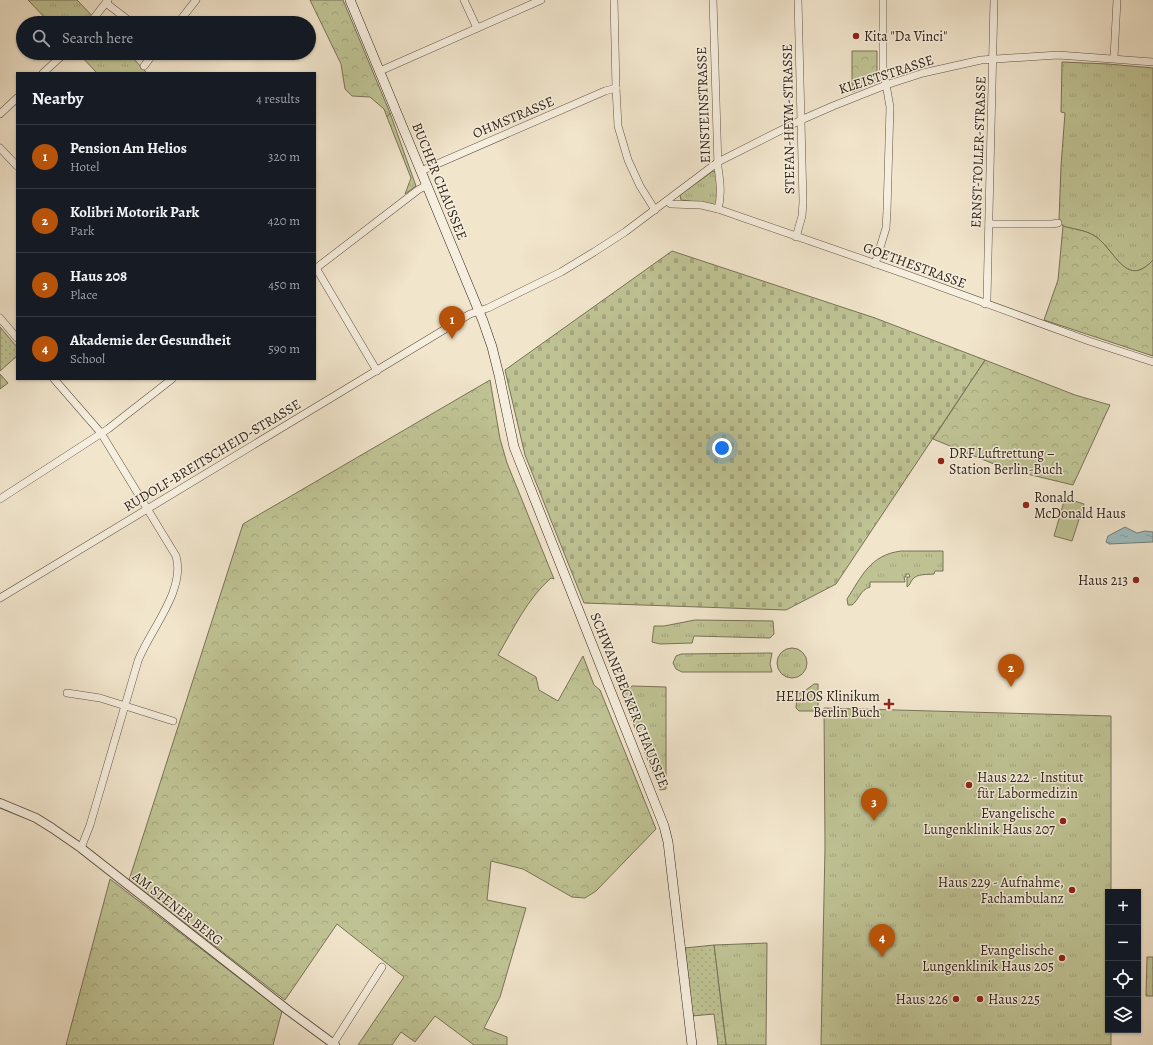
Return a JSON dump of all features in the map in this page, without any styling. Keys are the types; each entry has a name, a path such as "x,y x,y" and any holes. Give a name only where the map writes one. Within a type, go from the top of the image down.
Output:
{"main road":[{"name":"BUCHER CHAUSSEE","path":"350,0 479,311 492,347 499,375"},
{"name":"SCHWANEBECKER CHAUSSEE","path":"499,375 516,454 664,826 669,851 692,1045"}],"street":[{"path":"183,16 194,2 186,0"},
{"path":"464,0 477,28"},
{"path":"380,71 541,0"},
{"path":"614,0 618,126 628,160 640,186 655,210"},
{"name":"EINSTEINSTRASSE","path":"713,0 720,202 718,209"},
{"name":"STEFAN-HEYM-STRASSE","path":"796,237 802,216 803,202 798,0"},
{"path":"875,264 886,228 887,210 890,106 883,67 884,0"},
{"name":"ERNST-TOLLER-STRASSE","path":"985,304 987,299 994,0"},
{"path":"1114,58 1117,0"},
{"path":"95,16 107,1 124,16"},
{"name":"KLEISTSTRASSE","path":"479,311 561,272 607,244 668,201 718,162 801,120 886,85 923,73 981,60 1058,55 1153,62"},
{"path":"44,72 57,60"},
{"path":"144,66 149,60"},
{"name":"OHMSTRASSE","path":"421,171 605,91 616,88"},
{"path":"0,114 16,99"},
{"path":"0,148 16,165"},
{"path":"316,268 418,190 427,185"},
{"name":"GOETHESTRASSE","path":"668,201 671,204 701,205 718,209 1088,341 1153,362"},
{"path":"989,224 1058,223"},
{"path":"316,271 376,371"},
{"name":"RUDOLF-BREITSCHEID-STRASSE","path":"0,598 470,314 479,311"},
{"path":"0,318 16,337"},
{"path":"55,380 101,433 177,559 178,570 174,592 143,647 124,706 90,825 80,848"},
{"path":"0,499 101,433 171,380"},
{"path":"67,693 87,695 173,721"},
{"name":"AM STENER BERG","path":"0,803 36,818 80,848 289,1011 334,1044 382,967"}],"green space":[{"path":"28,0 77,0 92,16 43,16"},
{"path":"310,0 343,0 390,113 387,117 384,109 370,97 352,96 345,89 341,64"},
{"path":"852,51 877,51 877,82 852,92"},
{"path":"85,60 135,60 146,72 96,72"},
{"path":"1062,62 1153,68 1153,260 1143,268 1135,271 1127,269 1120,263 1093,235 1063,226 1059,220 1065,113 1061,112"},
{"path":"390,113 416,186 405,194 411,178 387,117"},
{"path":"713,171 715,172 717,180 718,207 681,200 680,195"},
{"path":"1063,226 1093,235 1127,269 1135,271 1143,268 1153,260 1153,356 1044,320 1058,280"},
{"path":"672,251 875,318 985,360 836,584 786,610 584,603 525,455 505,370"},
{"path":"0,327 16,346 16,357 0,371"},
{"path":"985,360 1075,395 1110,405 1073,485 1006,469 933,439"},
{"path":"0,374 8,383 0,389"},
{"path":"490,380 500,439 507,463 554,579 551,578 542,586 528,604 498,655 536,677 539,690 558,701 583,656 594,685 600,690 656,829 596,891 585,898 572,897 523,869 491,861 487,900 526,908 500,997 484,1028 507,1037 507,1045 474,1045 435,1016 415,1042 401,1032 392,1045 358,1045 404,977 337,924 285,1000 129,880 243,524"},
{"path":"1065,498 1084,504 1072,541 1054,536"},
{"path":"901,551 943,551 943,571 935,571 934,574 917,576 907,587 907,577 910,577 909,574 906,574 906,577 904,577 905,582 870,582 870,587 864,590 852,605 848,605 847,599 868,568 882,557 890,553"},
{"path":"695,620 773,621 774,634 770,638 694,636 692,643 660,644 652,642 654,626 664,626"},
{"path":"792,648 798,649 806,657 806,669 798,677 792,678 786,677 778,669 777,663 778,657 786,649"},
{"path":"772,653 770,664 772,672 682,672 676,669 673,663 676,656 681,654"},
{"path":"814,684 818,684 818,711 799,711 796,708 797,694"},
{"path":"632,686 666,687 666,789 660,790 623,698 623,695"},
{"path":"824,708 1111,716 1111,889 1105,889 1105,1033 1111,1033 1111,1045 821,1045 825,847"},
{"path":"110,879 282,1011 273,1045 66,1045"},
{"path":"767,943 766,1045 726,1045 714,945"},
{"path":"714,945 726,1045 718,1045 714,1014 692,1016 685,948"},
{"path":"1147,957 1153,957 1153,996 1146,996"}],"water":[{"path":"1125,527 1137,533 1145,531 1153,532 1153,542 1109,544 1106,542 1108,536"}],"place":[{"name":"Kita \"Da Vinci\"","path":"856,36"},
{"name":"Pension Am Helios","path":"452,339"},
{"name":"DRF Luftrettung – Station Berlin-Buch","path":"941,461"},
{"name":"Ronald McDonald Haus","path":"1026,505"},
{"name":"Haus 213","path":"1136,580"},
{"name":"Kolibri Motorik Park","path":"1011,687"},
{"name":"HELIOS Klinikum Berlin Buch","path":"889,704"},
{"name":"Haus 222 - Institut für Labormedizin","path":"969,785"},
{"name":"Haus 208","path":"874,821"},
{"name":"Evangelische Lungenklinik Haus 207","path":"1063,821"},
{"name":"Haus 229 - Aufnahme, Fachambulanz","path":"1072,890"},
{"name":"Akademie der Gesundheit","path":"882,957"},
{"name":"Evangelische Lungenklinik Haus 205","path":"1062,958"},
{"name":"Haus 226","path":"956,999"},
{"name":"Haus 225","path":"980,999"}]}
